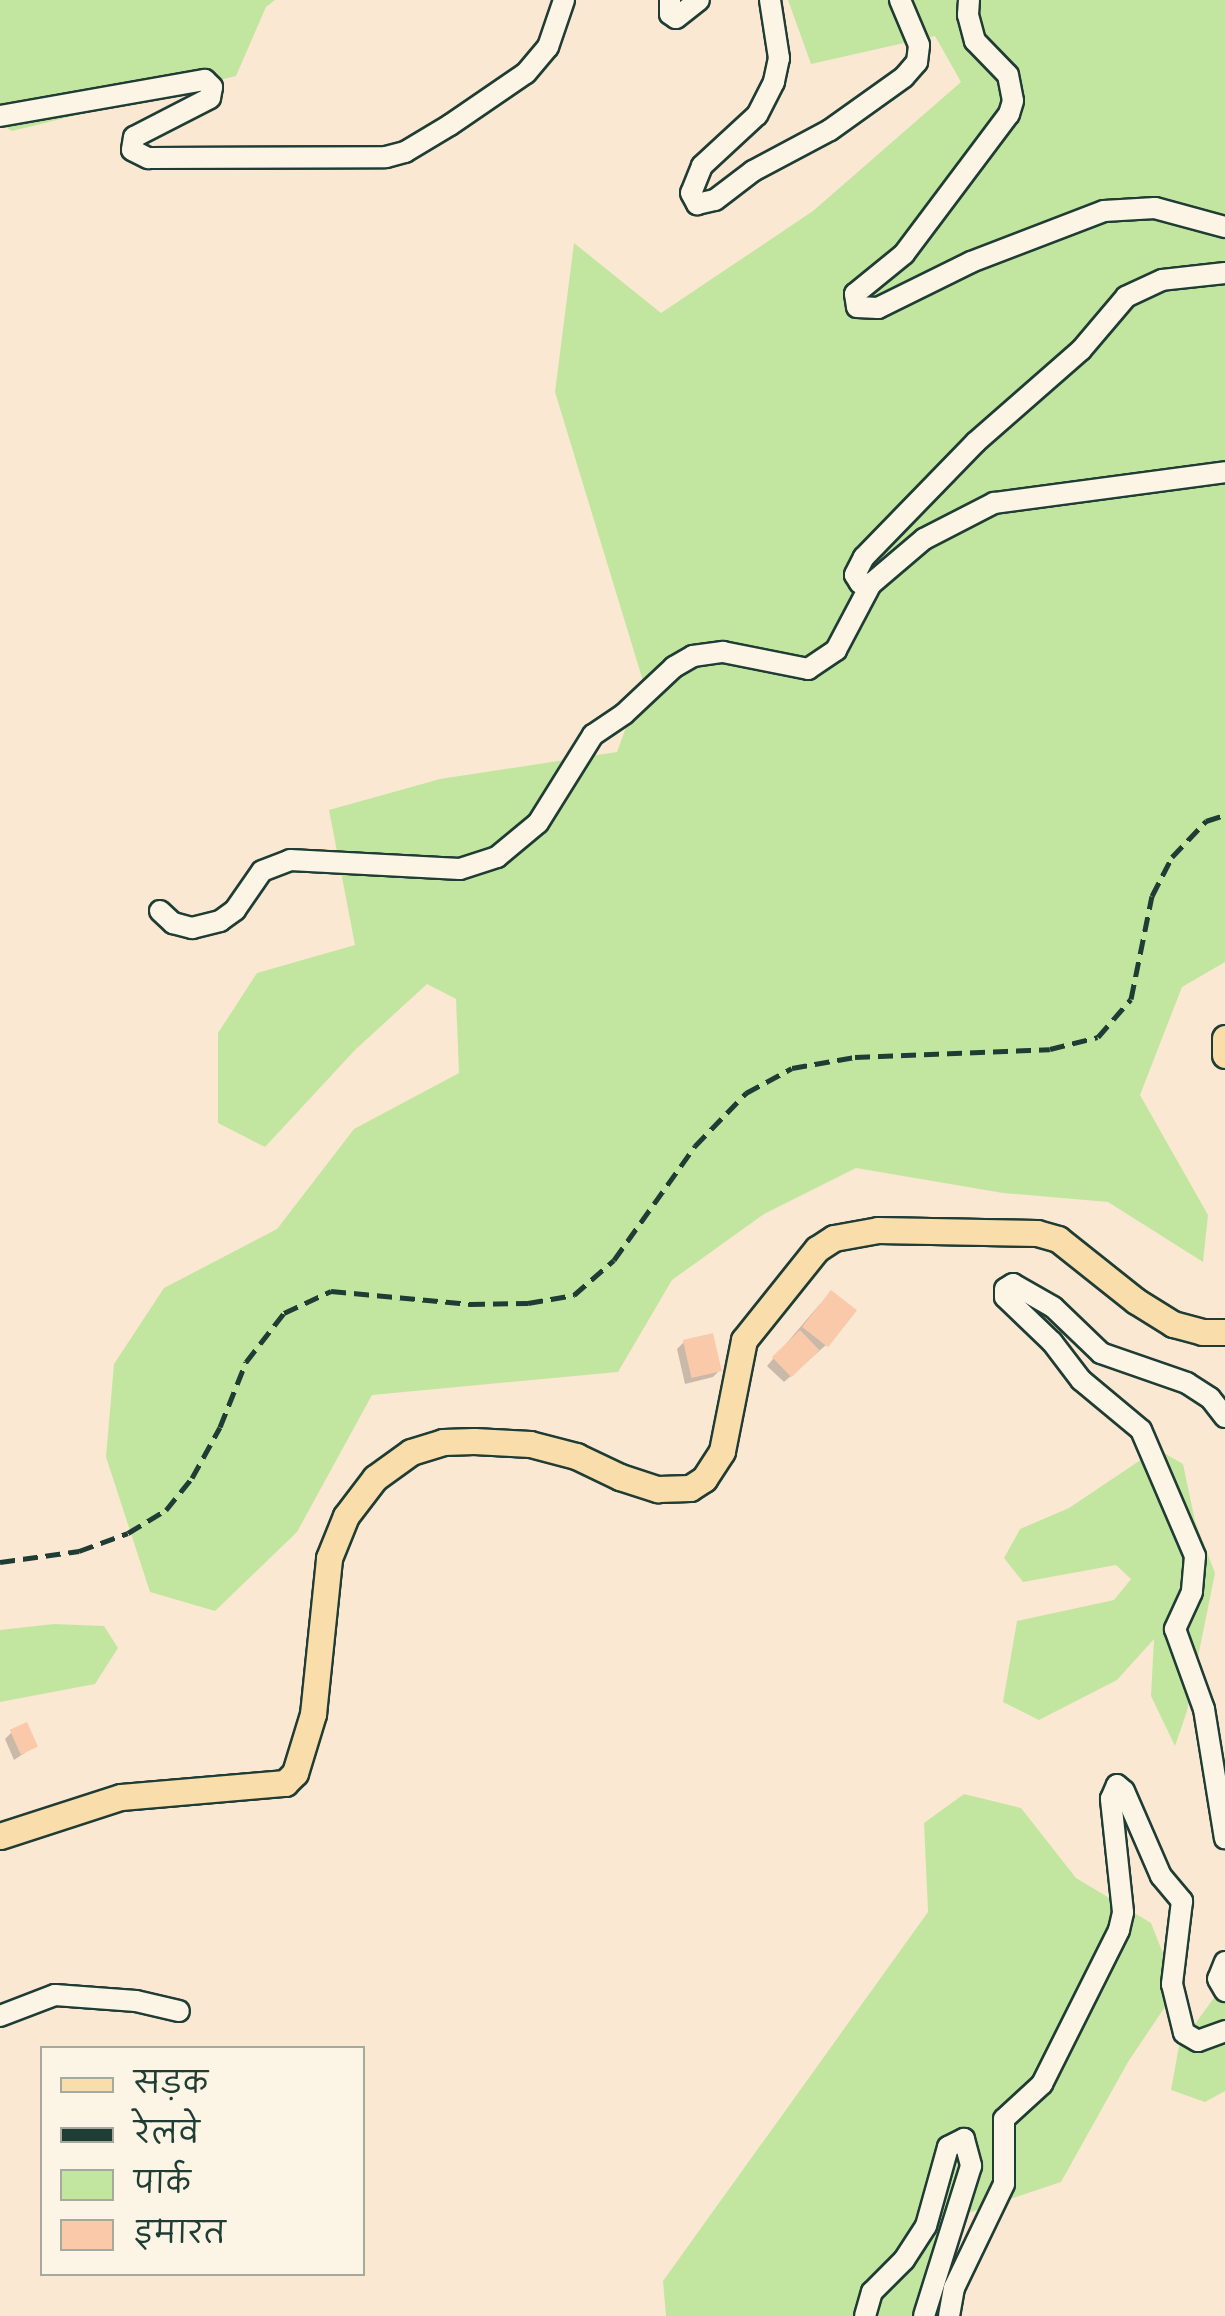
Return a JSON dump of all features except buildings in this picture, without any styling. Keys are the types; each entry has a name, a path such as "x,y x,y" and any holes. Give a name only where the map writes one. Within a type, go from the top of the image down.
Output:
{"main road":[{"path":"1225,1038 1225,1055"},
{"path":"0,1836 121,1797 284,1783 301,1760 313,1714 329,1558 346,1516 376,1478 411,1452 443,1442 474,1441 530,1444 576,1456 620,1478 658,1489 690,1488 704,1479 722,1452 744,1340 817,1249 834,1238 878,1230 1037,1233 1058,1239 1136,1301 1173,1324 1202,1332 1225,1332"}],"street":[{"path":"0,116 204,80 212,87 210,98 134,138 132,150 148,158 356,158 405,152 501,94 540,58 564,0"},
{"path":"670,0 670,14 676,18 698,0"},
{"path":"770,0 779,58 774,82 757,115 702,166 691,194 697,204 715,200 753,170 830,130 904,78 917,62 919,45 900,0"},
{"path":"970,0 968,15 975,41 1008,75 1013,101 1009,114 904,254 855,294 857,307 878,308 971,262 1104,211 1155,208 1225,226"},
{"path":"870,584 860,583 855,576 864,557 976,442 1082,350 1126,297 1162,280 1225,274"},
{"path":"160,911 173,923 192,928 220,920 234,910 262,871 290,860 460,869 498,857 538,824 594,734 624,714 674,667 693,656 723,652 808,669 836,650 870,584 924,540 994,502 1225,472"},
{"path":"1225,1417 1210,1398 1186,1383 1102,1353 1054,1308 1013,1284 1004,1289 1005,1297 1052,1342 1081,1380 1141,1430 1194,1556 1192,1592 1175,1629 1204,1709 1225,1838"},
{"path":"949,2316 954,2288 1004,2184 1004,2119 1042,2084 1119,1930 1123,1912 1111,1800 1117,1785 1160,1876 1182,1900 1172,1984 1184,2033 1198,2041 1225,2032"},
{"path":"1225,1962 1218,1979 1225,1991"},
{"path":"0,2016 55,1995 136,2001 179,2011"},
{"path":"864,2316 872,2292 904,2260 926,2226 948,2146 964,2139 971,2166 924,2316"}],"green space":[{"path":"0,0 275,0 266,7 236,76 12,131 0,124"},
{"path":"788,0 1225,0 1225,962 1182,987 1140,1095 1208,1215 1203,1262 1108,1202 1003,1193 856,1168 764,1214 672,1280 618,1372 372,1395 297,1532 215,1611 150,1592 106,1457 114,1364 164,1288 277,1229 354,1129 459,1073 456,999 427,984 355,1050 265,1147 218,1123 218,1033 257,973 355,945 329,810 440,779 617,752 643,681 555,392 574,243 661,313 813,211 961,82 935,36 811,64"},
{"path":"1157,1449 1183,1464 1195,1521 1215,1573 1187,1711 1175,1746 1151,1696 1154,1639 1117,1680 1039,1720 1003,1702 1017,1621 1114,1600 1131,1579 1116,1565 1023,1582 1004,1558 1020,1529 1069,1508"},
{"path":"54,1624 104,1626 118,1648 95,1684 0,1702 0,1630"},
{"path":"964,1794 1021,1808 1076,1878 1151,1923 1177,1989 1128,2062 1061,2182 962,2215 938,2308 922,2316 666,2316 663,2281 928,1912 924,1823"},
{"path":"1225,1947 1225,2091 1205,2102 1171,2090 1179,2046 1224,1984"}],"railway":[{"path":"0,1562 79,1551 128,1533 166,1510 192,1478 220,1427 246,1362 284,1313 331,1291 470,1304 528,1303 574,1295 614,1260 695,1146 746,1093 792,1068 855,1057 1050,1049 1098,1037 1131,999 1152,896 1172,857 1206,821 1225,815"}]}
